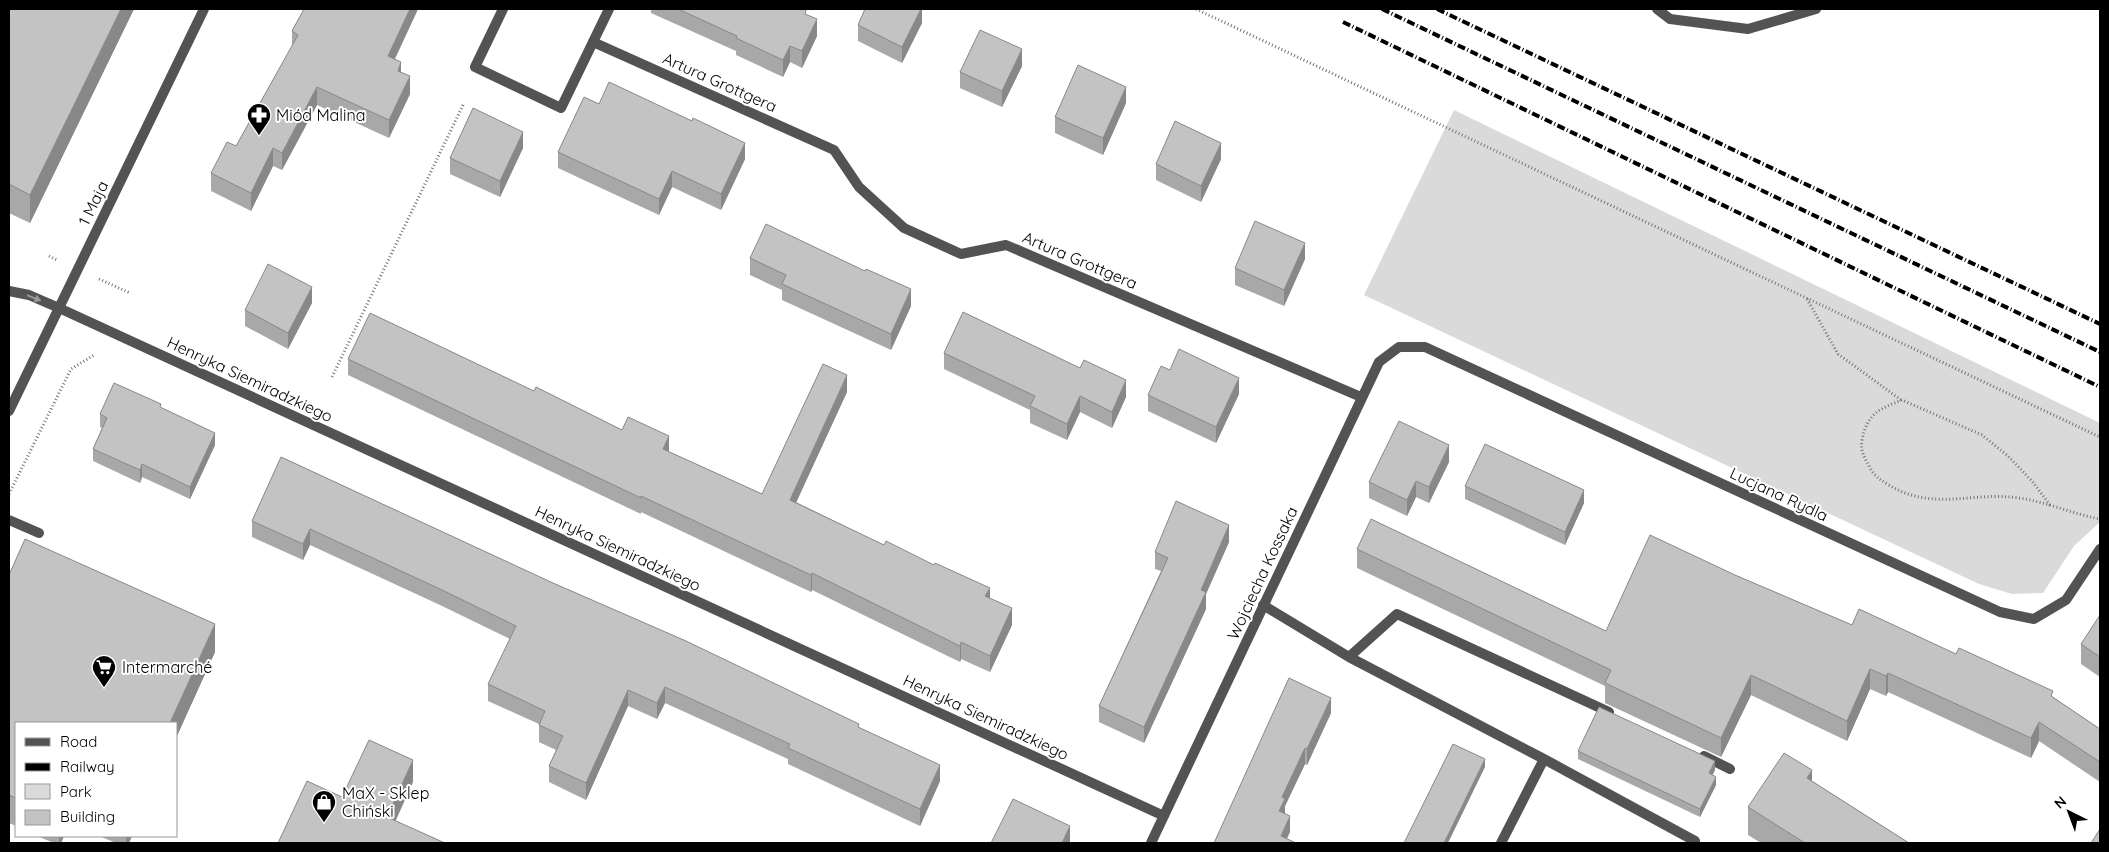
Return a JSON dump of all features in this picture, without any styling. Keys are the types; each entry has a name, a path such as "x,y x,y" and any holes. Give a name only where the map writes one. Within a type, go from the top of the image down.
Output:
{"street":[{"name":"1 Maja","path":"9,411 204,9"},
{"path":"503,9 475,67 561,108 609,9"},
{"path":"1657,9 1670,19 1748,29 1816,9"},
{"name":"Artura Grottgera","path":"593,42 834,150 860,187 904,228 953,251 961,254 1006,245 1361,397"},
{"name":"Henryka Siemiradzkiego","path":"9,291 29,295 59,308 1164,816"},
{"name":"Wojciecha Kossaka","path":"1151,843 1378,362 1399,347 1425,347"},
{"name":"Lucjana Rydla","path":"1425,347 2000,612 2034,619 2066,600 2100,549"},
{"path":"9,520 39,534"},
{"path":"1263,606 1349,657 1544,759 1694,841"},
{"path":"1349,657 1397,614 1622,718"},
{"path":"1694,752 1730,768"},
{"path":"1501,843 1544,759"}],"path":[{"path":"1196,9 2100,437"},
{"path":"332,377 464,103"},
{"path":"1807,298 1838,354 1902,400 1982,435 2008,456 2032,481 2050,505"},
{"path":"9,494 71,368 94,356"},
{"path":"1902,400 1880,408 1865,427 1861,450 1874,476 1902,493 1927,500 2018,498 2100,519"}],"green space":[{"path":"1454,110 2100,423 2100,522 2074,546 2043,593 2012,594 1979,584 1364,295"}],"building":[{"path":"9,9 121,9 30,195 9,184"},
{"path":"304,9 410,9 388,56 401,62 398,71 410,76 389,120 317,87 282,153 273,148 251,193 211,173 227,142 236,146 298,35 292,31"},
{"path":"678,9 803,9 806,10 805,14 817,19 802,51 790,46 783,60"},
{"path":"865,9 921,9 902,47 858,25"},
{"path":"980,30 1022,49 1002,91 960,72"},
{"path":"1078,65 1126,87 1103,138 1055,117"},
{"path":"609,82 692,121 693,118 745,143 721,194 672,171 659,199 558,152 584,97 599,104"},
{"path":"473,108 523,132 500,181 450,158"},
{"path":"1175,121 1221,143 1201,186 1156,164"},
{"path":"1255,221 1305,243 1284,290 1235,268"},
{"path":"766,224 865,271 866,269 911,289 891,334 782,284 786,275 750,258"},
{"path":"268,264 312,287 288,333 245,310"},
{"path":"963,312 1080,368 1084,360 1126,380 1112,412 1080,396 1067,424 1030,406 1035,396 944,353"},
{"path":"370,313 534,391 536,387 622,430 628,417 669,436 663,449 762,494 823,364 847,375 790,500 884,545 886,541 934,565 935,563 990,588 985,596 1012,608 990,656 961,642 960,646 812,573 811,575 641,496 641,498 348,359"},
{"path":"1179,349 1239,378 1216,427 1148,395 1161,366 1170,370"},
{"path":"114,383 161,404 160,407 215,433 190,487 142,464 140,470 93,449 107,418 100,414"},
{"path":"1399,421 1449,445 1429,487 1416,481 1407,500 1369,482"},
{"path":"1485,444 1584,490 1565,532 1465,486"},
{"path":"281,457 553,583 686,641 859,724 858,727 940,765 920,809 788,748 790,744 665,687 657,703 628,690 586,783 549,766 563,736 539,725 545,711 488,684 516,626 310,529 303,544 252,521"},
{"path":"1176,501 1229,525 1201,590 1206,592 1144,727 1099,706 1168,558 1155,552"},
{"path":"1371,519 1606,631 1650,535 1735,575 1852,625 1859,609 1956,654 1959,648 2053,691 2051,696 2100,729 2100,762 2039,722 2031,738 1888,673 1886,676 1870,669 1847,721 1751,675 1721,738 1605,683 1611,670 1357,549"},
{"name":"Intermarché","path":"25,539 215,624 170,722 15,722 15,798 9,795 9,575"},
{"path":"2100,615 2100,657 2081,644"},
{"path":"1289,678 1331,698 1282,797 1285,799 1279,811 1290,816 1281,836 1296,843 1214,843"},
{"path":"1599,707 1715,761 1709,773 1716,777 1700,809 1578,751"},
{"path":"369,740 413,760 387,817 445,843 278,843 307,781 342,797"},
{"path":"1453,744 1485,759 1444,843 1404,843"},
{"path":"1784,753 1812,770 1807,778 1909,843 1805,843 1748,807"},
{"path":"1013,799 1070,826 1062,843 991,843"},
{"path":"2100,829 2100,843 2091,843"}],"railway":[{"path":"1382,9 2100,352"},
{"path":"1437,9 2100,324"},
{"path":"1343,22 2100,387"}],"place":[{"name":"Miód Malina","path":"259,136"},
{"name":"Intermarché","path":"104,688"},
{"name":"MaX - Sklep Chiński","path":"324,823"}]}
